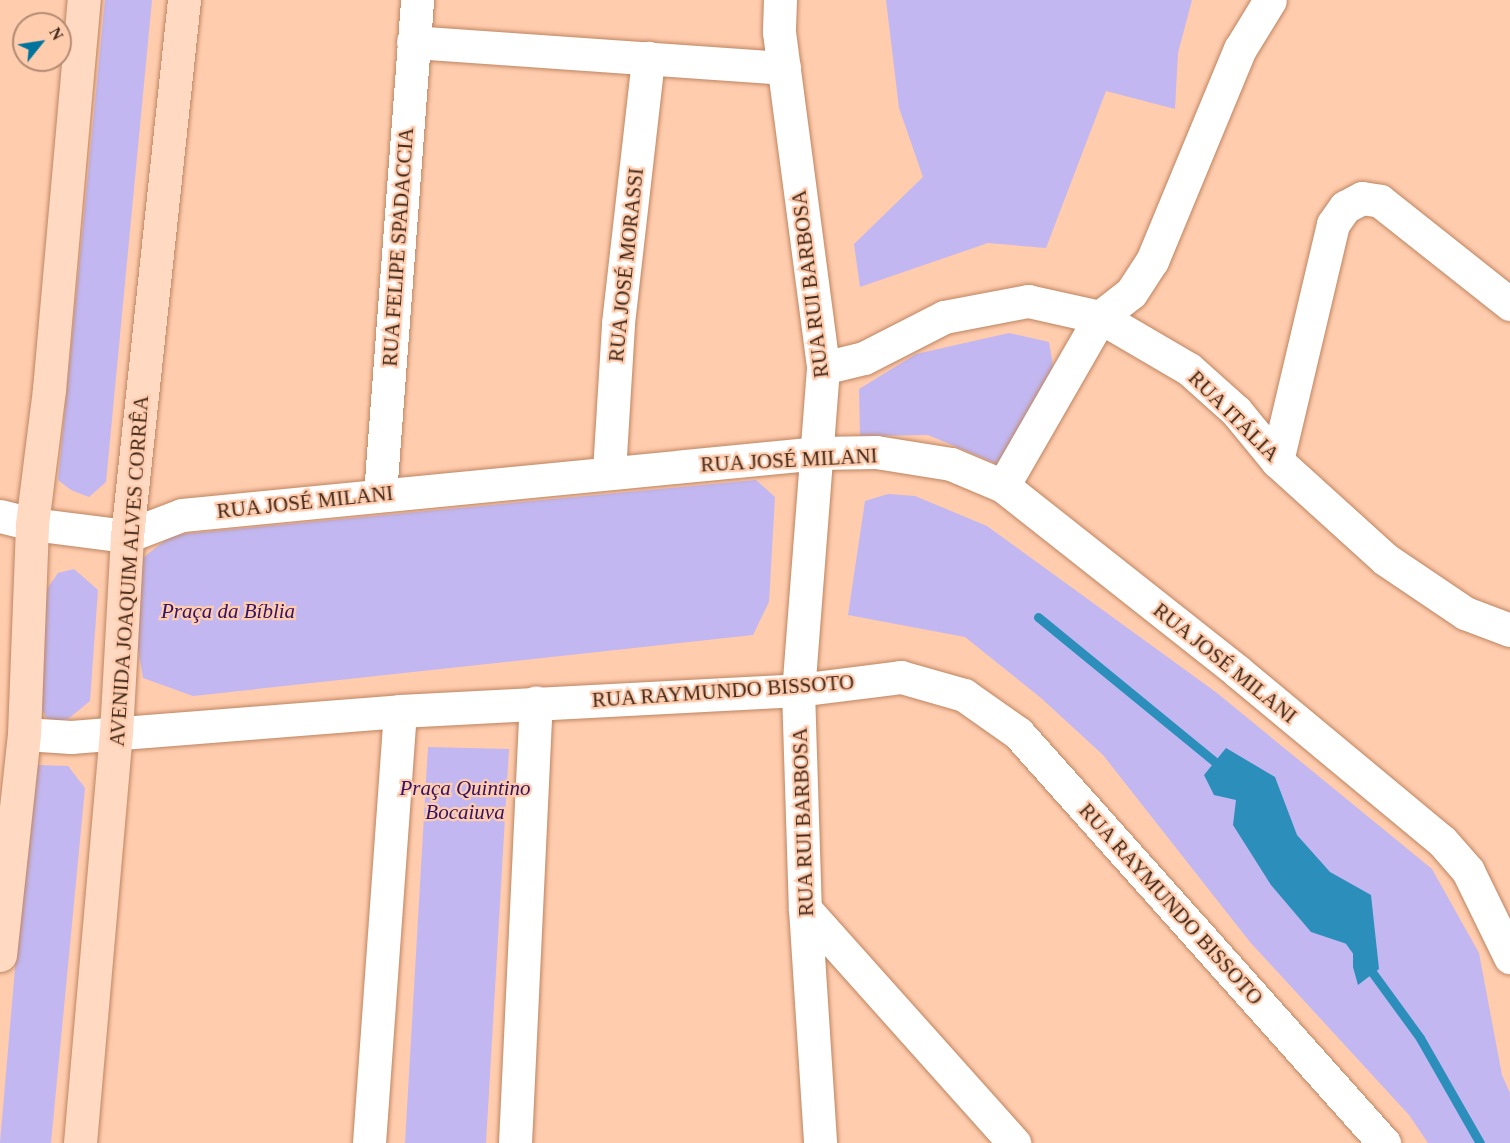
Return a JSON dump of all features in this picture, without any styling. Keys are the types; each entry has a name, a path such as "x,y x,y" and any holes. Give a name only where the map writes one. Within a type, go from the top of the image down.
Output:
{"main road":[{"path":"0,955 24,734 32,524 49,389 84,0"},
{"name":"AVENIDA JOAQUIM ALVES CORRÊA","path":"80,1143 116,734 127,536 184,0"}],"street":[{"name":"RUA FELIPE SPADACCIA","path":"380,494 417,0"},
{"name":"RUA RUI BARBOSA","path":"780,0 784,69 823,368 819,453 798,690 805,909 820,1143"},
{"path":"1003,486 1100,317 1131,293 1152,261 1240,49 1270,0"},
{"path":"413,42 784,69"},
{"name":"RUA JOSÉ MORASSI","path":"609,472 618,323 648,58"},
{"path":"1277,461 1333,224 1345,207 1362,198 1380,201 1510,304"},
{"name":"RUA ITÁLIA","path":"823,368 864,358 944,317 1017,303 1028,301 1100,317 1189,369 1236,411 1277,461 1385,559 1465,613 1510,630"},
{"name":"RUA JOSÉ MILANI","path":"127,536 182,515 819,453 876,452 951,464 1003,486 1237,671 1442,841 1468,871 1510,957"},
{"path":"0,516 32,524 127,536"},
{"name":"RUA RAYMUNDO BISSOTO","path":"24,734 70,737 536,702 798,690 901,677 964,695 1018,733 1384,1143"},
{"path":"515,1143 536,702"},
{"path":"369,1143 400,711"},
{"path":"805,909 1014,1143"}],"green space":[{"path":"105,0 152,0 106,482 89,497 71,490 58,480"},
{"path":"886,0 1192,0 1178,53 1175,109 1106,91 1046,248 988,243 860,287 854,244 923,177 899,108"},
{"path":"1009,333 1049,342 1054,372 1000,465 928,435 860,436 859,389 916,354"},
{"name":"Praça da Bíblia","path":"756,480 775,497 769,602 753,635 193,696 143,678 136,636 139,561 172,535"},
{"path":"888,494 915,496 987,526 1217,693 1432,869 1479,953 1502,1075 1510,1093 1510,1143 1428,1143 1409,1115 1250,942 1103,755 1041,698 965,637 848,615 865,501"},
{"path":"74,569 98,590 90,701 68,719 49,722 38,703 47,589 58,573"},
{"name":"Praça Quintino Bocaiuva","path":"428,747 509,749 486,1143 405,1143"},
{"path":"38,765 68,766 85,788 51,1143 0,1143 31,782"}],"water":[{"path":"1226,748 1275,777 1297,835 1330,872 1371,895 1379,969 1358,985 1353,967 1353,946 1311,932 1271,885 1233,825 1236,800 1214,795 1204,775"}],"waterway":[{"path":"1038,617 1224,769"},
{"path":"1345,935 1420,1038 1480,1143"}]}
